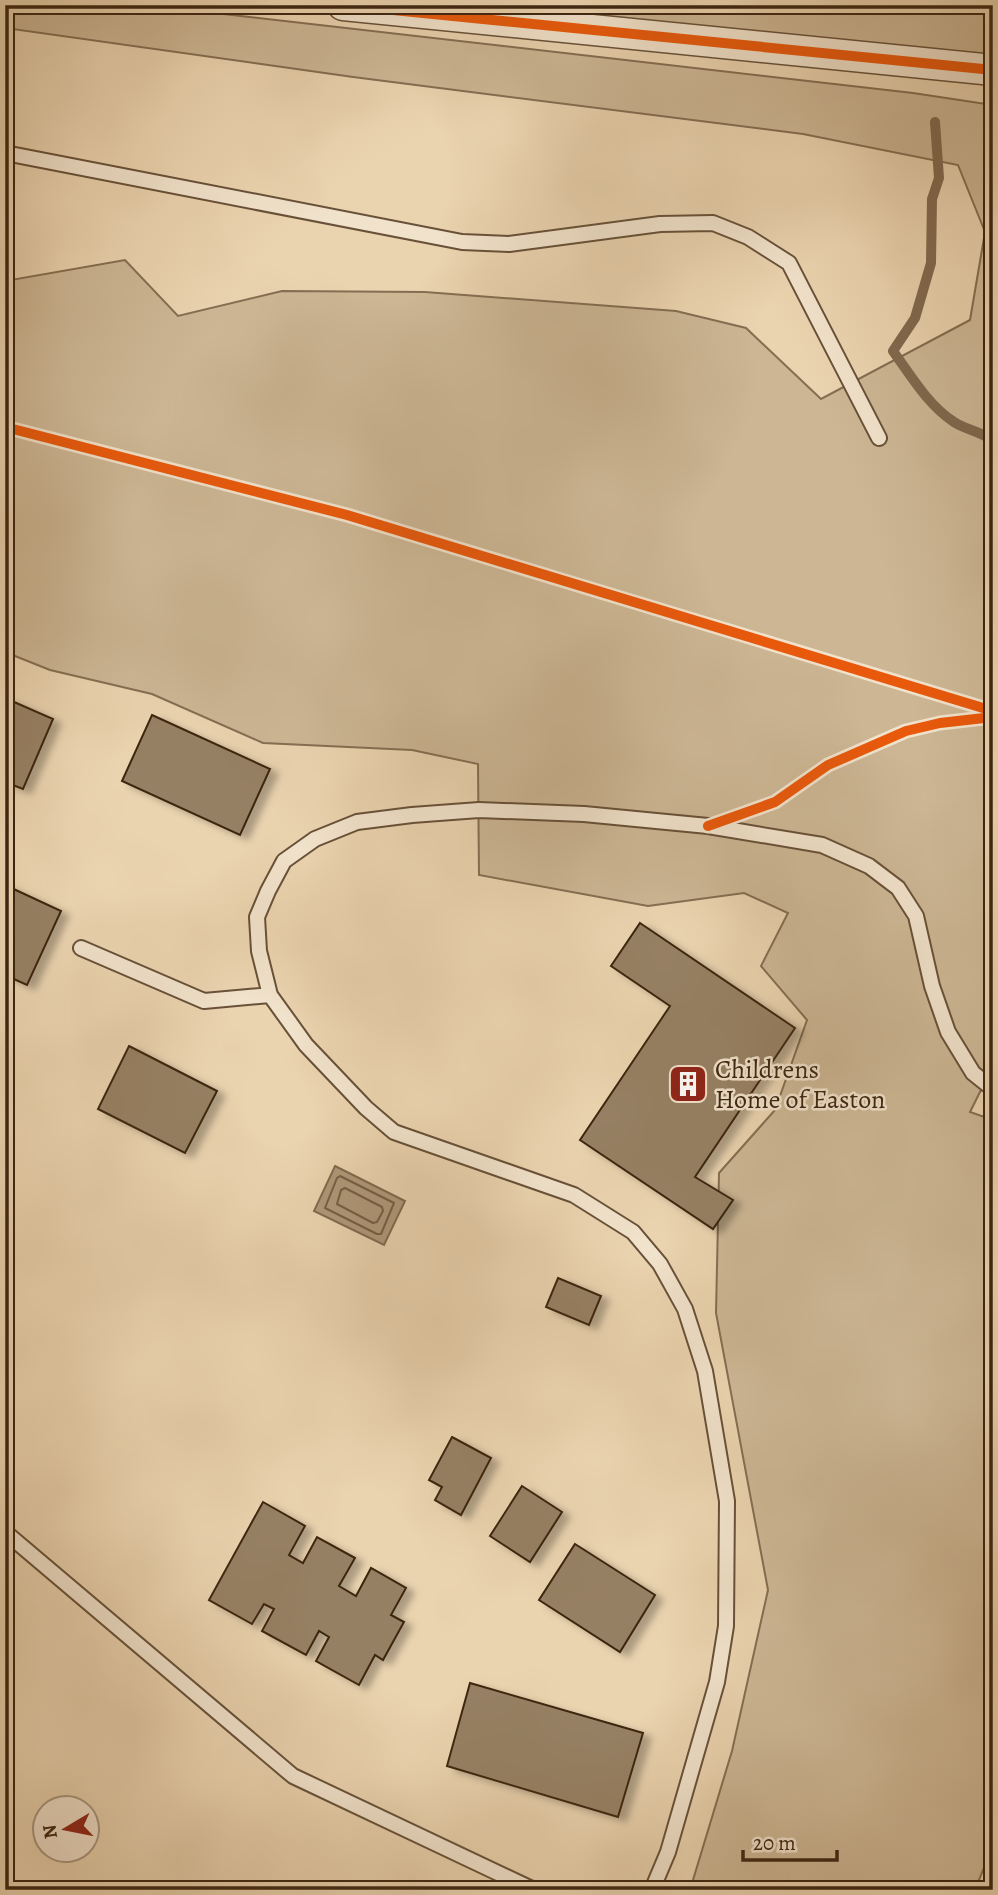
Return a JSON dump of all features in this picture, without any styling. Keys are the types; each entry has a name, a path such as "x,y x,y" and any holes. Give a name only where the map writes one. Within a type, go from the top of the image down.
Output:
{"street":[{"path":"343,5 993,70"}],"lane":[{"path":"5,153 462,243 509,244 660,224 713,223 748,237 789,263 878,438"},
{"path":"652,1890 668,1852 718,1682 726,1626 727,1501 705,1371 685,1309 660,1264 633,1232 574,1195 394,1132 366,1108 306,1045 270,995 259,951 257,917 268,891 284,861 315,838 357,822 412,815 479,810 584,814 708,826 822,845 869,866 898,888 916,916 932,986 948,1032 973,1073 993,1089"},
{"path":"81,948 204,1001 270,995"},
{"path":"5,1532 293,1776 534,1890"}],"shaded area":[{"path":"5,5 145,5 913,93 993,105 993,1066 970,1112 993,1120 993,1845 975,1890 690,1890 732,1751 768,1590 716,1313 719,1173 775,1110 807,1020 761,966 788,913 744,893 648,906 479,875 478,764 412,750 263,743 152,694 50,670 5,652 5,281 125,260 178,316 282,291 425,292 676,311 746,328 821,399 970,320 985,232 958,165 803,134 353,77 5,28"},
{"path":"343,5 993,5 993,70"}],"water":[{"path":"335,1166 405,1201 384,1245 314,1211"}],"building":[{"path":"5,698 53,719 23,789 5,782"},
{"path":"152,715 270,769 240,835 122,781"},
{"path":"5,885 61,911 27,985 5,975"},
{"name":"Childrens Home of Easton","path":"640,923 795,1028 695,1177 733,1200 713,1229 580,1140 670,1006 611,966"},
{"path":"129,1046 217,1091 185,1153 98,1109"},
{"path":"558,1278 601,1296 589,1325 546,1307"},
{"path":"452,1437 491,1458 461,1515 435,1500 442,1487 429,1480"},
{"path":"522,1486 562,1512 530,1562 490,1536"},
{"path":"263,1502 305,1526 289,1555 303,1563 317,1537 355,1558 339,1586 356,1596 371,1568 406,1588 391,1615 404,1622 383,1660 375,1655 359,1685 316,1661 329,1637 319,1631 306,1655 262,1631 274,1609 264,1604 252,1624 209,1600"},
{"path":"575,1544 655,1595 620,1652 539,1600"},
{"path":"470,1683 643,1733 618,1817 447,1766"}],"waterway":[{"path":"935,122 939,178 932,199 931,263 915,318 893,351 920,390 936,407 959,425 993,441"}],"cycle path":[{"path":"343,5 993,70"},
{"path":"5,427 347,515 993,711"},
{"path":"708,826 775,802 828,765 906,731 940,723 993,717"}],"place":[{"name":"Childrens Home of Easton","path":"688,1084"}]}
